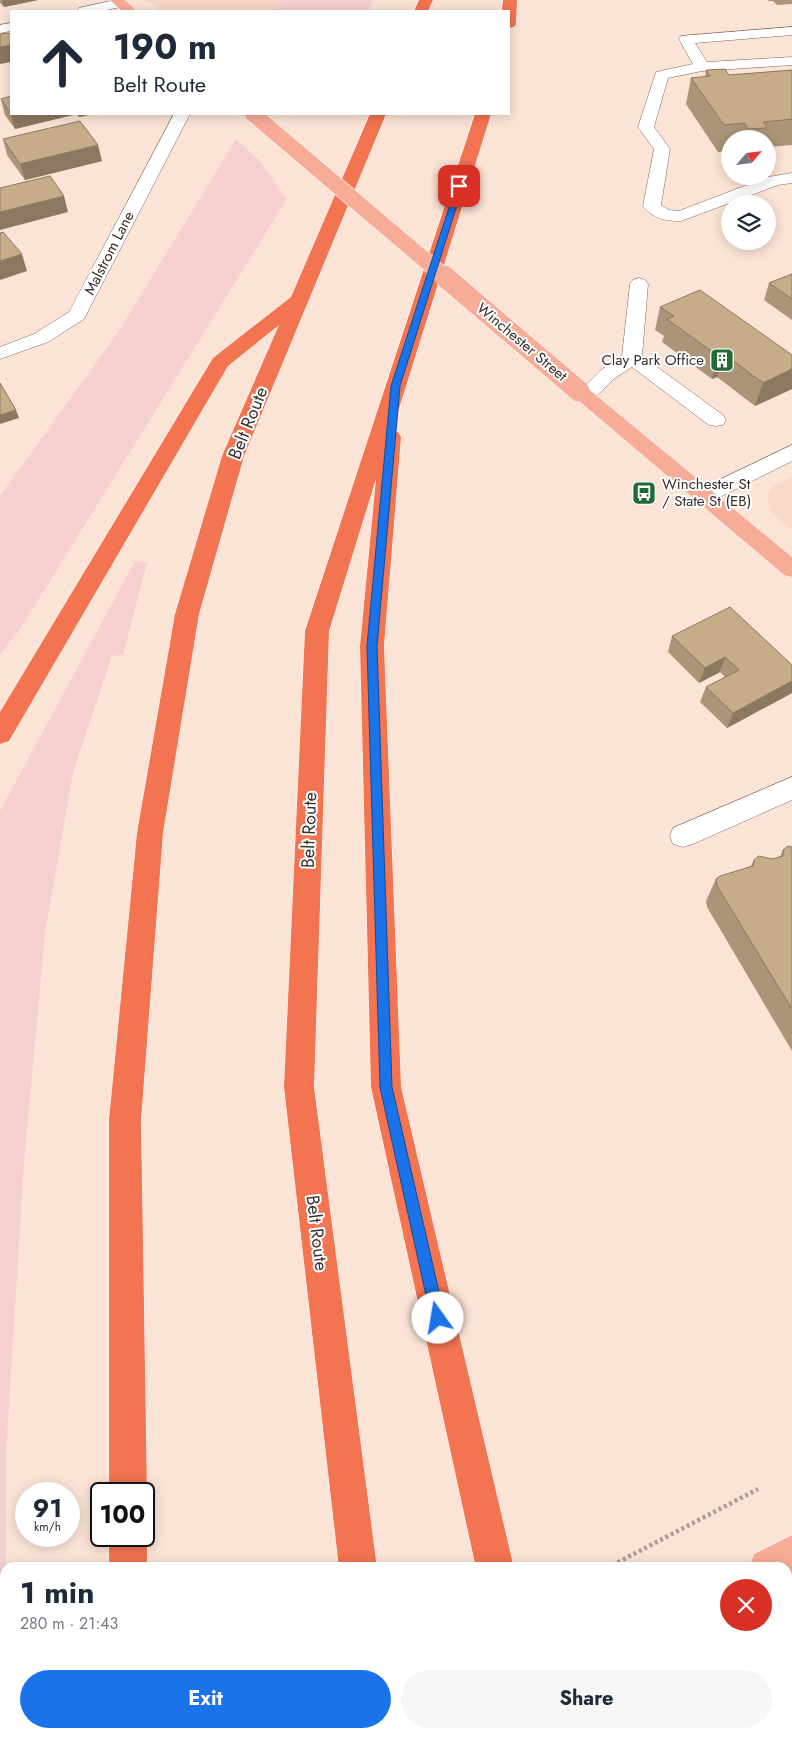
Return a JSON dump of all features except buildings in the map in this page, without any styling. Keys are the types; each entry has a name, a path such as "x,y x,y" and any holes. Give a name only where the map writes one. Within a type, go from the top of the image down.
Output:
{"highway":[{"name":"Belt Route","path":"128,1482 126,1120 150,833 187,614 233,456 378,115"},
{"name":"Belt Route","path":"357,1562 299,1087 317,630 482,115"},
{"path":"0,734 220,362 300,299"},
{"path":"396,386 372,646 386,1087 494,1562"},
{"path":"128,1547 128,1562"}],"main road":[{"name":"Winchester Street","path":"254,115 792,569"},
{"path":"778,1562 792,1554"}],"street":[{"path":"90,10 122,5"},
{"path":"702,67 686,39 792,31"},
{"path":"792,61 702,67 661,75 646,127 662,149 652,206 657,212 666,216 681,216 774,181 792,178"},
{"name":"Malstrom Lane","path":"3,348 62,328 77,315 181,115"},
{"path":"632,358 639,284"},
{"path":"582,393 632,358"},
{"path":"632,358 716,420"},
{"path":"704,496 792,452"},
{"path":"683,836 792,788"}],"path":[{"path":"618,1562 758,1489"}],"shaded area":[{"path":"145,0 282,0 277,10 158,10"},
{"path":"282,0 372,0 369,10 277,10"},
{"path":"236,139 258,159 287,199 19,631 0,654 0,496 119,331"},
{"path":"792,477 792,530 772,513 767,497 772,487"},
{"path":"135,561 147,563 123,655 112,656 73,772 45,934 24,1163 6,1454 6,1562 0,1562 0,811"}],"place":[{"name":"Clay Park Office","path":"722,360"},
{"name":"Winchester St / State St (EB)","path":"644,493"}],"route":[{"path":"438,1318 386,1087 372,646 396,386 459,186"}]}
